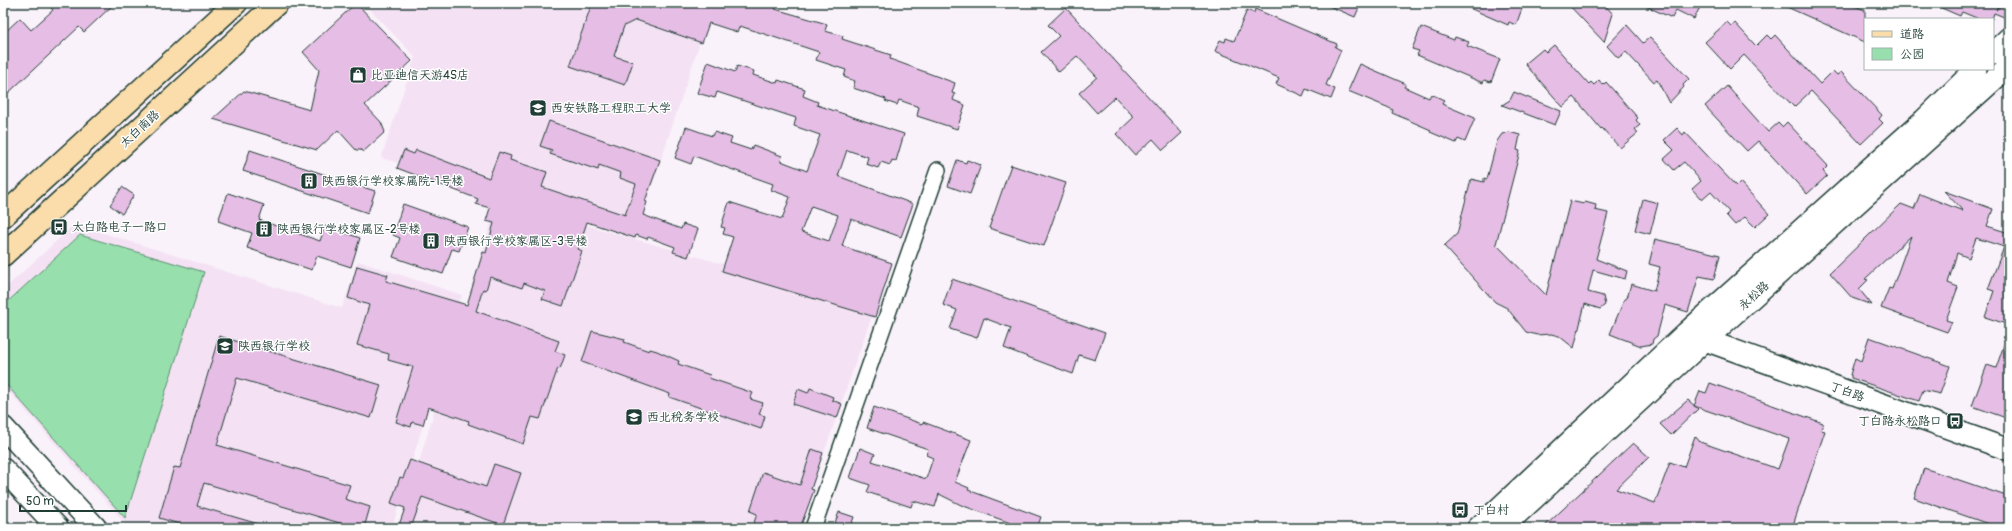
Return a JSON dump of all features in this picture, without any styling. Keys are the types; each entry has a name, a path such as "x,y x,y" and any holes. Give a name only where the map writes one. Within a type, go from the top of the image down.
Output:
{"main road":[{"path":"3,216 236,3"},
{"name":"太白南路","path":"3,255 277,3"}],"street":[{"path":"1994,52 2009,38"},
{"name":"永松路","path":"1478,528 1695,337 2009,66"},
{"name":"永松路","path":"1502,528 1695,337 1975,70"},
{"path":"813,528 938,170"},
{"name":"丁白路","path":"1695,337 2009,450"},
{"path":"3,427 96,528"},
{"path":"3,469 58,528"}],"shaded area":[{"name":"西安铁路工程职工大学","path":"364,3 713,3 636,235 381,158 415,57"},
{"name":"西北税务学校","path":"498,200 875,307 798,528 399,528"},
{"name":"陕西银行学校","path":"75,224 342,308 358,261 462,295 392,528 129,528 3,385 3,290"}],"green space":[{"path":"80,235 204,272 125,518 3,381 3,306"}],"building":[{"path":"47,3 115,3 84,32 79,27 3,98 3,34 20,18 31,30 53,10"},
{"name":"比亚迪信天游4S店","path":"356,3 412,61 365,105 381,122 385,132 363,152 361,150 356,150 338,130 317,150 213,119 244,91 310,110 319,70 303,52"},
{"path":"592,3 769,3 777,6 775,9 827,24 825,31 843,36 842,39 891,55 890,59 955,83 952,93 955,94 953,100 965,105 957,129 917,116 919,107 899,100 897,105 885,101 886,99 853,88 855,81 844,77 846,70 816,60 819,52 740,26 737,32 709,23 702,43 636,20 624,26 614,56 633,62 625,85 570,66"},
{"path":"1322,3 1361,3 1355,17"},
{"path":"1458,3 1524,3 1516,25 1509,22 1508,25"},
{"path":"1567,3 1603,3 1613,14 1604,42"},
{"path":"1639,3 1702,3 1694,19 1676,10 1672,18"},
{"path":"1778,3 1847,3 1865,10 1864,42"},
{"path":"1930,3 1999,3 1996,10 2004,3 2009,3 2009,19 1994,13 1992,18 1977,18 1962,12 1960,16"},
{"path":"1066,8 1182,133 1163,150 1153,139 1135,155 1116,134 1134,117 1115,97 1097,113 1079,93 1097,77 1077,56 1059,72 1041,52 1059,36 1048,25"},
{"path":"1255,9 1337,44 1335,47 1341,50 1326,85 1335,89 1331,99 1306,89 1303,96 1276,84 1279,78 1215,51 1220,40 1225,42 1226,38 1234,41 1247,10 1254,13"},
{"path":"1727,22 1731,26 1735,23 1756,46 1767,35 1771,39 1775,35 1820,84 1833,71 1837,75 1841,72 1882,115 1879,119 1883,123 1861,144 1811,91 1794,107 1744,55 1730,69 1705,42"},
{"path":"1627,25 1643,43 1650,37 1689,79 1683,85 1684,87 1669,103 1657,80 1654,82 1626,52 1618,58 1607,46"},
{"path":"1421,27 1454,40 1455,37 1469,42 1467,46 1500,59 1491,82 1484,80 1483,83 1417,55 1419,51 1412,49"},
{"path":"1554,45 1589,84 1591,82 1594,85 1599,80 1603,85 1606,82 1638,118 1636,120 1640,125 1635,129 1638,133 1620,148 1602,128 1601,129 1574,97 1563,107 1525,64 1543,49 1546,52"},
{"path":"708,62 735,72 737,66 754,71 753,75 777,83 778,80 805,89 803,96 818,102 817,105 904,134 896,161 892,160 890,165 881,162 878,168 866,164 868,157 847,150 838,176 913,204 901,237 851,219 842,246 892,263 875,317 722,271 733,237 723,234 725,228 721,227 729,202 782,219 790,197 771,190 773,184 694,156 691,164 675,158 686,127 712,136 714,132 732,138 730,143 751,150 753,145 782,156 781,161 807,171 820,135 794,126 796,118 717,92 715,98 697,93","holes":["811,206 838,215 829,241 801,232"]},
{"path":"1360,64 1406,84 1404,87 1429,98 1431,94 1444,100 1442,104 1475,118 1465,142 1458,139 1456,143 1430,132 1431,130 1392,113 1393,110 1387,107 1348,91"},
{"path":"1727,86 1768,132 1778,123 1782,127 1787,122 1828,166 1823,171 1827,176 1807,194 1758,141 1747,151 1705,106"},
{"path":"1514,92 1561,111 1555,125 1502,105 1510,100"},
{"path":"549,121 660,160 645,201 647,202 643,215 681,229 683,224 698,229 688,257 673,252 675,247 648,237 647,239 636,235 635,238 587,222 578,249 582,251 563,306 542,299 545,291 524,283 522,288 490,277 486,290 483,289 476,311 559,341 555,351 565,355 560,369 558,368 540,419 532,417 523,444 468,424 469,421 428,407 423,425 412,422 411,427 396,422 413,367 388,360 389,354 357,345 369,305 348,298 357,266 388,275 386,281 467,305 483,252 486,253 494,223 486,221 490,208 476,204 478,199 397,168 404,150 414,154 416,150 489,178 499,152 511,156 510,160 547,172 542,187 625,215 636,184 620,178 621,173 599,165 598,170 550,154 552,150 540,146"},
{"path":"1677,128 1683,135 1685,132 1736,186 1740,182 1769,214 1755,227 1745,217 1735,225 1726,215 1729,212 1711,192 1702,200 1692,189 1701,181 1684,162 1674,170 1664,159 1674,150 1664,140"},
{"path":"1509,132 1520,135 1517,150 1520,151 1496,244 1546,295 1570,201 1584,204 1585,202 1596,205 1595,210 1608,213 1596,259 1627,271 1625,279 1593,270 1588,292 1603,296 1605,305 1600,309 1585,304 1574,348 1559,336 1551,334 1537,335 1526,332 1507,308 1495,302 1444,246 1457,234 1471,179 1484,182 1484,178 1487,179 1497,141 1502,134"},
{"name":"陕西银行学校家属院-1号楼","path":"250,150 375,191 368,213 243,171"},
{"path":"957,160 966,163 967,160 981,165 970,194 948,186"},
{"path":"1011,165 1066,183 1044,246 989,228"},
{"path":"122,187 134,195 122,214 110,205"},
{"path":"1944,191 1993,209 1987,226 2009,233 2009,325 1985,317 1994,291 1988,289 2004,247 1976,238 1969,258 1957,253 1948,283 1958,287 1946,320 1952,322 1947,332 1881,308 1889,288 1892,289 1911,236 1865,279 1868,280 1859,289 1872,305 1852,298 1830,273 1901,204 1914,209 1920,194 1963,211"},
{"name":"陕西银行学校家属区-2号楼","path":"228,193 264,205 259,220 320,241 325,226 360,238 351,267 317,256 312,270 247,248 252,233 218,221"},
{"path":"1643,199 1658,203 1650,234 1635,230"},
{"name":"陕西银行学校家属区-3号楼","path":"403,204 468,227 459,251 452,249 443,274 393,257 400,238 393,235"},
{"path":"1655,239 1720,255 1714,279 1699,276 1688,312 1665,305 1657,336 1653,339 1652,344 1641,346 1610,334 1624,300 1627,298 1631,284 1654,291 1660,267 1649,264"},
{"path":"952,279 1105,333 1095,360 1079,355 1073,374 1004,348 1011,328 984,318 977,338 950,329 957,310 943,305"},
{"path":"592,331 625,339 624,342 649,351 650,349 657,351 679,361 678,364 710,375 709,378 753,393 750,399 763,403 759,414 765,416 761,429 669,397 670,394 582,362"},
{"path":"219,336 381,385 371,418 237,378 217,445 350,485 345,499 370,507 364,528 342,528 343,524 204,483 197,506 262,525 262,528 193,528 159,518 174,467 180,468"},
{"path":"2007,336 2009,336 2009,419 1972,406 1987,365 1996,368"},
{"path":"1869,337 1950,366 1940,394 1923,390 1919,401 1851,378 1850,375 1855,358 1861,361"},
{"path":"1710,383 1823,423 1821,430 1825,431 1792,528 1643,528 1635,525 1630,528 1543,528 1633,443 1649,457 1616,489 1655,503 1670,462 1684,467 1695,436 1700,442 1778,469 1789,439 1694,406 1700,391 1706,393"},
{"path":"810,388 833,397 832,400 842,404 837,418 793,404 798,389 808,393"},
{"path":"1688,400 1698,409 1671,435 1660,424"},
{"path":"874,407 922,424 923,422 971,440 955,482 969,488 968,490 1041,517 1037,528 1024,528 961,505 939,494 935,507 913,501 911,507 867,492 870,485 850,478 860,448 875,454 872,461 926,479 933,458 926,455 928,449 867,428"},
{"path":"812,449 823,453 811,489 814,490 800,528 752,528 757,514 750,511 763,472 800,485"},
{"path":"410,460 486,487 494,464 521,473 503,525 422,497 411,528 398,528 405,508 391,503 400,477 403,478"},
{"path":"1924,468 2009,497 2009,528 2000,528 1914,498"},
{"path":"839,512 854,517 850,528 833,528"}],"place":[{"name":"比亚迪信天游4S店","path":"358,75"},
{"name":"西安铁路工程职工大学","path":"538,108"},
{"name":"陕西银行学校家属院-1号楼","path":"309,181"},
{"name":"太白路电子一路口","path":"59,227"},
{"name":"陕西银行学校家属区-2号楼","path":"264,229"},
{"name":"陕西银行学校家属区-3号楼","path":"431,241"},
{"name":"陕西银行学校","path":"225,346"},
{"name":"西北税务学校","path":"634,417"},
{"name":"丁白路永松路口","path":"1955,421"},
{"name":"丁白村","path":"1460,510"}]}
